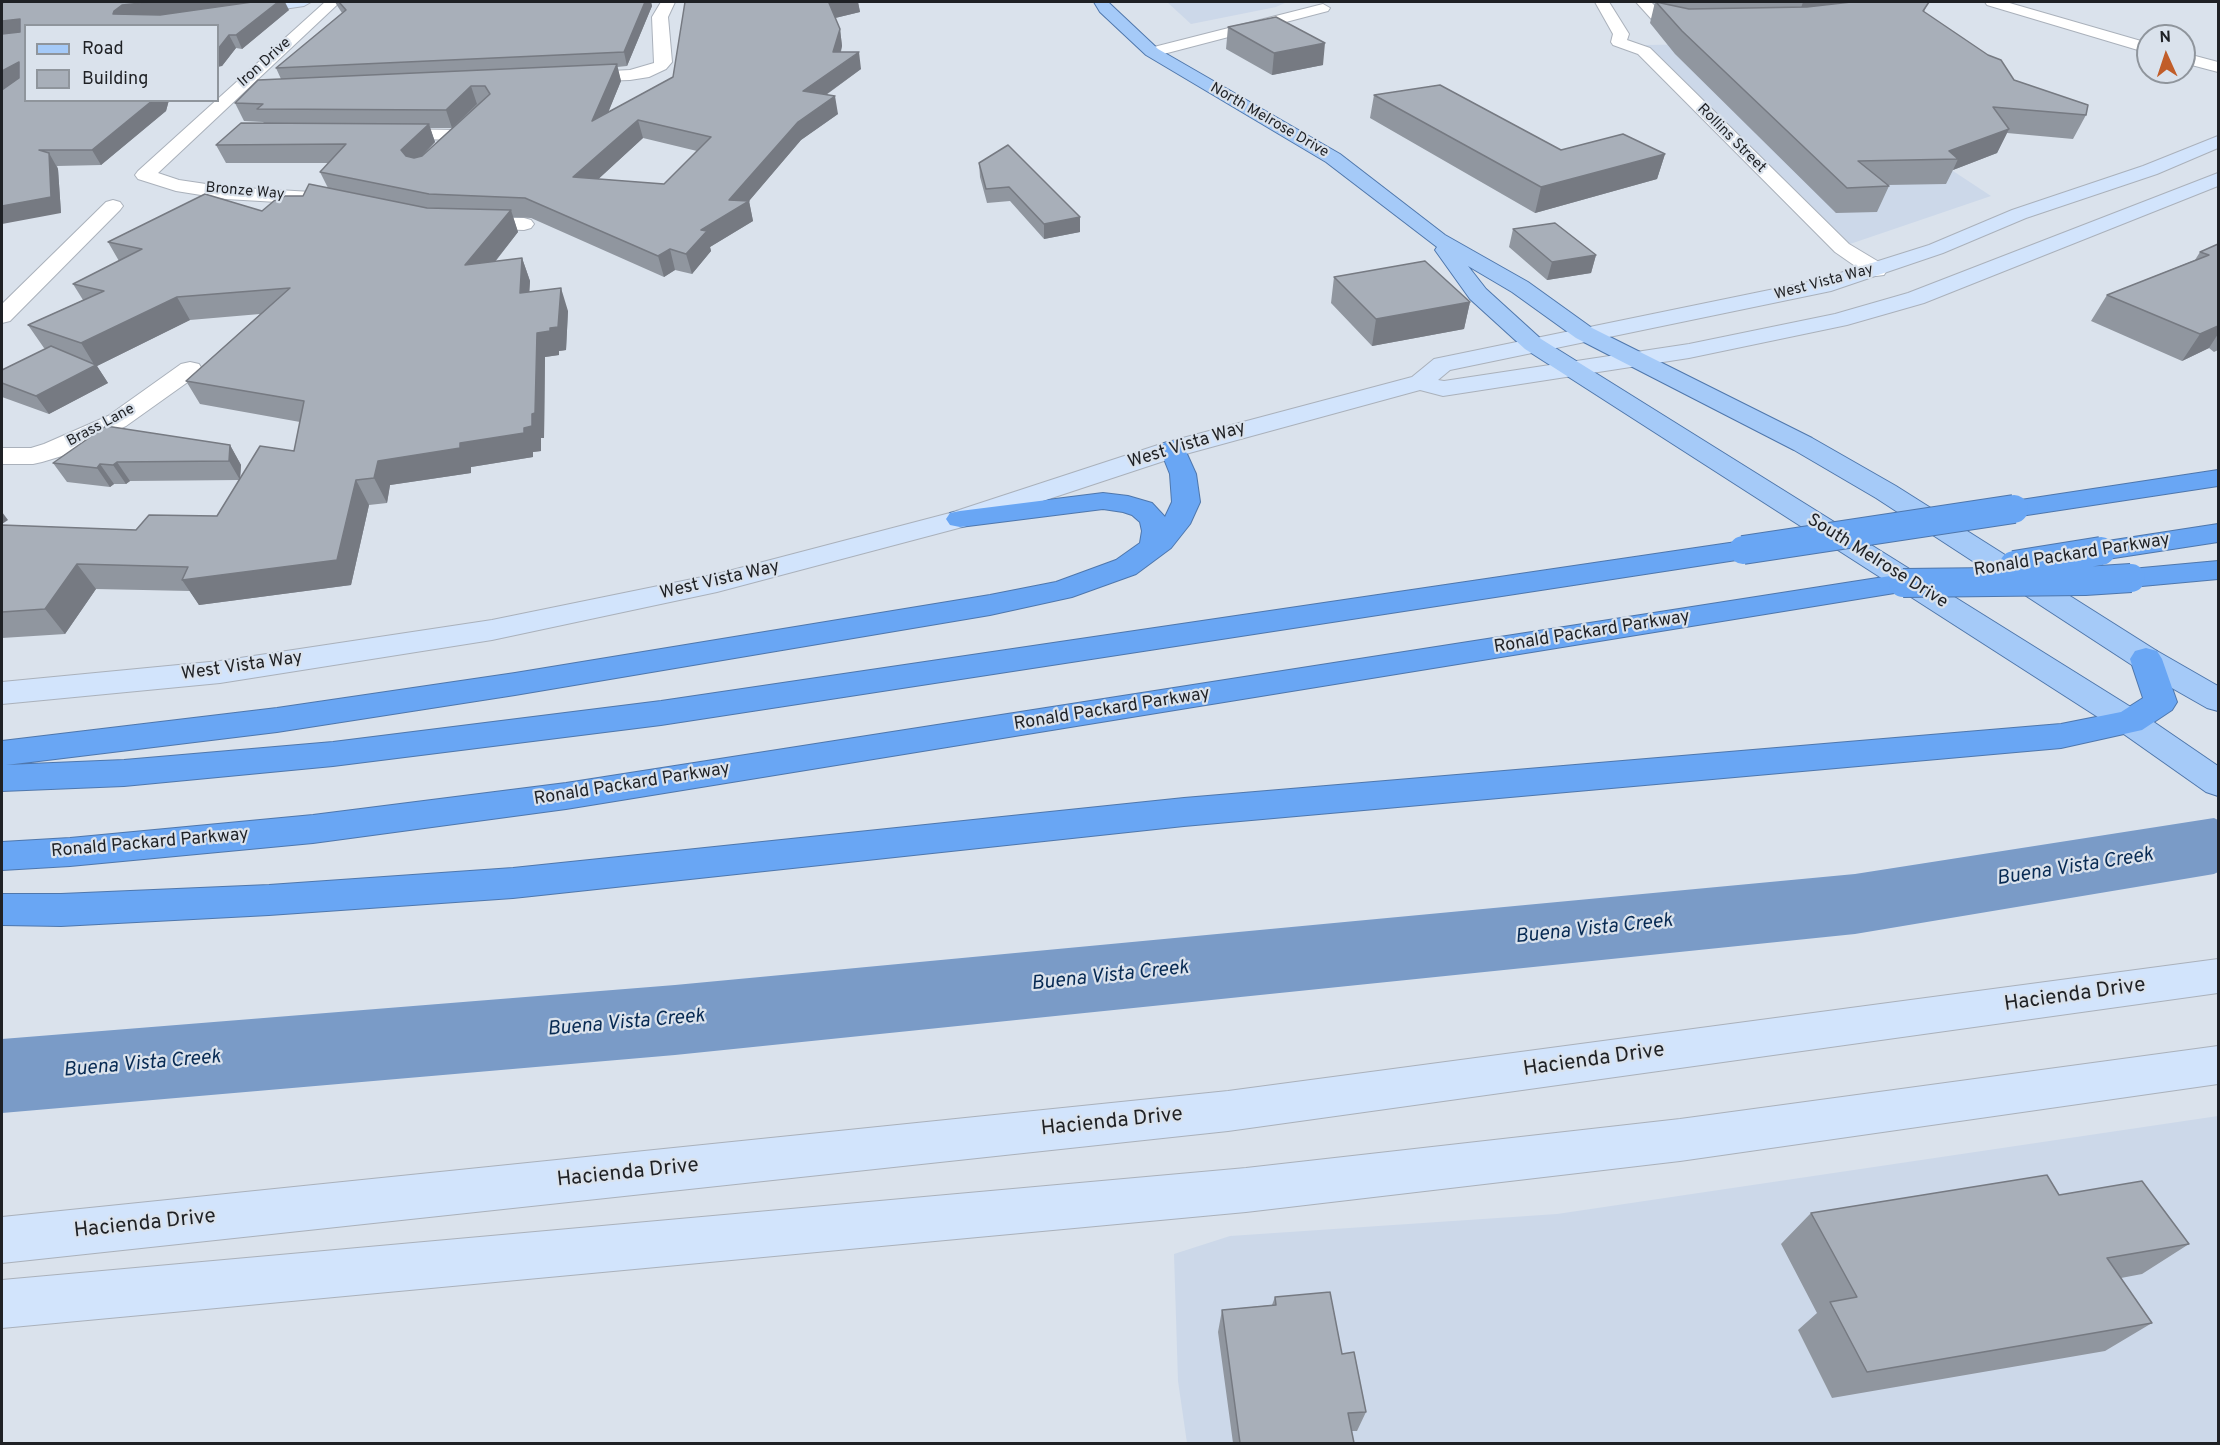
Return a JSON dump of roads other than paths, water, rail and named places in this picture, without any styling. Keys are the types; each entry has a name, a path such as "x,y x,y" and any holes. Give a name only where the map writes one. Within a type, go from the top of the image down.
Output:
{"highway":[{"path":"2,753 288,719 515,684 990,605 1062,590 1126,567 1154,547 1176,524 1186,502 1183,474 1173,449"},
{"path":"2,778 124,773 333,754 661,713 2014,509 2218,476"},
{"path":"960,519 1103,501 1128,504 1142,509 1154,520 1156,531 1154,547"},
{"name":"Ronald Packard Parkway","path":"2,856 70,852 313,829 554,797 2218,533"},
{"path":"1903,583 2085,581 2218,570"},
{"path":"2,910 61,910 269,900 513,884 1184,813 2061,736 2130,722 2161,702 2146,658"}],"main road":[{"path":"228,12 250,5 304,2"},
{"name":"North Melrose Drive","path":"1101,2 1105,9 1152,52 1333,158 1414,218 1438,239 1520,287 1584,333"},
{"name":"West Vista Way","path":"2,693 220,672 492,630 717,583 960,519 1173,449 1420,382 1442,364 1584,333 1759,300 1876,270 1936,249 2019,214 2150,170 2218,142"},
{"name":"West Vista Way","path":"1420,382 1443,389 1529,374 1636,360 1839,320 1916,298 2218,179"},
{"name":"North Melrose Drive","path":"1438,239 1478,294 1533,344"},
{"path":"1584,333 1803,444 1886,492 2146,658 2218,700"},
{"name":"South Melrose Drive","path":"1533,344 2130,722 2218,783"},
{"name":"Hacienda Drive","path":"2,1240 1228,1111 2218,976"},
{"path":"2,1304 1246,1190 1680,1140 2218,1065"}],"street":[{"name":"Iron Drive","path":"145,175 333,2"},
{"path":"560,78 630,75 643,73 660,66 664,62 660,17 668,2"},
{"name":"Rollins Street","path":"1602,2 1621,34 1619,42 1644,51 1842,248 1876,270"},
{"path":"1643,2 1660,20 1711,23"},
{"path":"1992,2 2136,44"},
{"path":"1152,52 1323,8"},
{"path":"2196,61 2218,67"},
{"path":"238,70 259,69"},
{"path":"233,92 256,91"},
{"path":"364,134 465,128 436,156"},
{"path":"189,134 212,134"},
{"name":"Bronze Way","path":"145,175 176,184 226,193 324,198 345,202"},
{"path":"2,316 113,206"},
{"path":"447,222 524,224"},
{"name":"Brass Lane","path":"2,456 33,456 53,450 117,421 190,369"}],"waterway":[{"name":"Buena Vista Creek","path":"2,1076 675,1020 1855,904 2214,846"}]}
